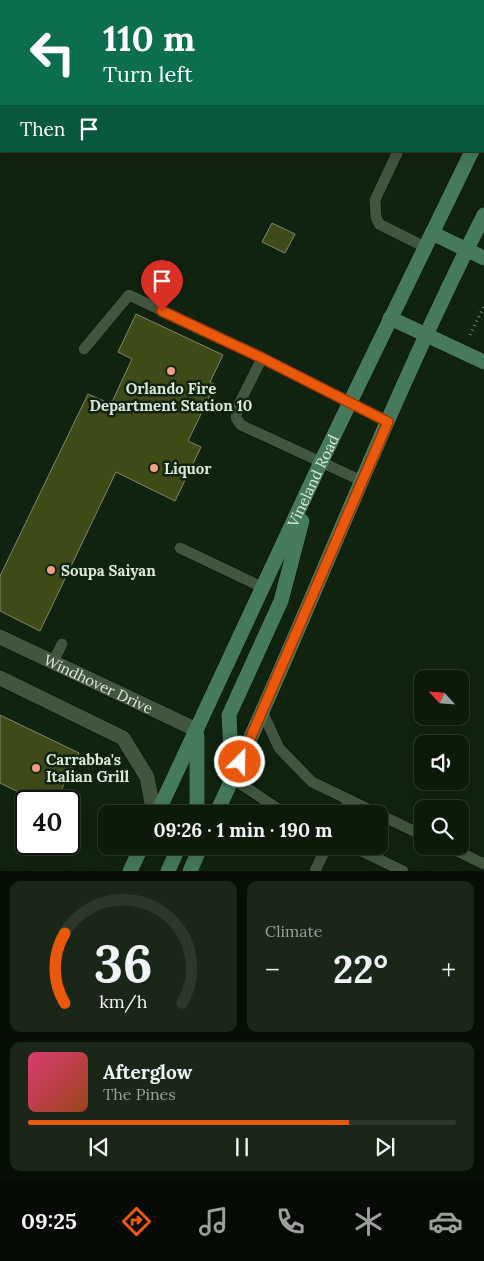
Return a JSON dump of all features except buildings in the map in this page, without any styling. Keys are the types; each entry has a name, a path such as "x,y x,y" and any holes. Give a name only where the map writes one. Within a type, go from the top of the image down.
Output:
{"street":[{"name":"Vineland Road","path":"160,805 264,588 321,462 472,152"},
{"path":"220,805 426,334 484,215"},
{"path":"428,240 466,250 484,258"},
{"path":"390,318 484,362"},
{"path":"232,779 229,715 281,601 314,479"},
{"name":"Windhover Drive","path":"0,637 197,730"},
{"path":"0,678 123,738 147,777 154,805"},
{"path":"197,730 197,805"},
{"path":"130,871 138,855"},
{"path":"168,871 175,855"},
{"path":"190,871 197,855"}],"lane":[{"path":"398,152 375,200 376,217 379,224 428,240"},
{"path":"84,348 129,295 262,358 388,422"},
{"path":"262,358 238,406 236,418 241,425 362,481"},
{"path":"180,548 264,588"},
{"path":"53,662 62,644"},
{"path":"262,710 278,748 312,782 414,831"},
{"path":"232,779 272,805"},
{"path":"347,805 349,800"},
{"path":"315,871 323,855"},
{"path":"370,855 403,871"},
{"path":"466,855 484,864"}],"path":[{"path":"468,338 484,306"}],"place":[{"name":"Orlando Fire Department Station 10","path":"171,371"},
{"name":"Liquor","path":"154,468"},
{"name":"Soupa Saiyan","path":"51,570"},
{"name":"Carrabba's Italian Grill","path":"36,768"}],"route":[{"path":"162,311 262,358 388,422 240,762"}]}
